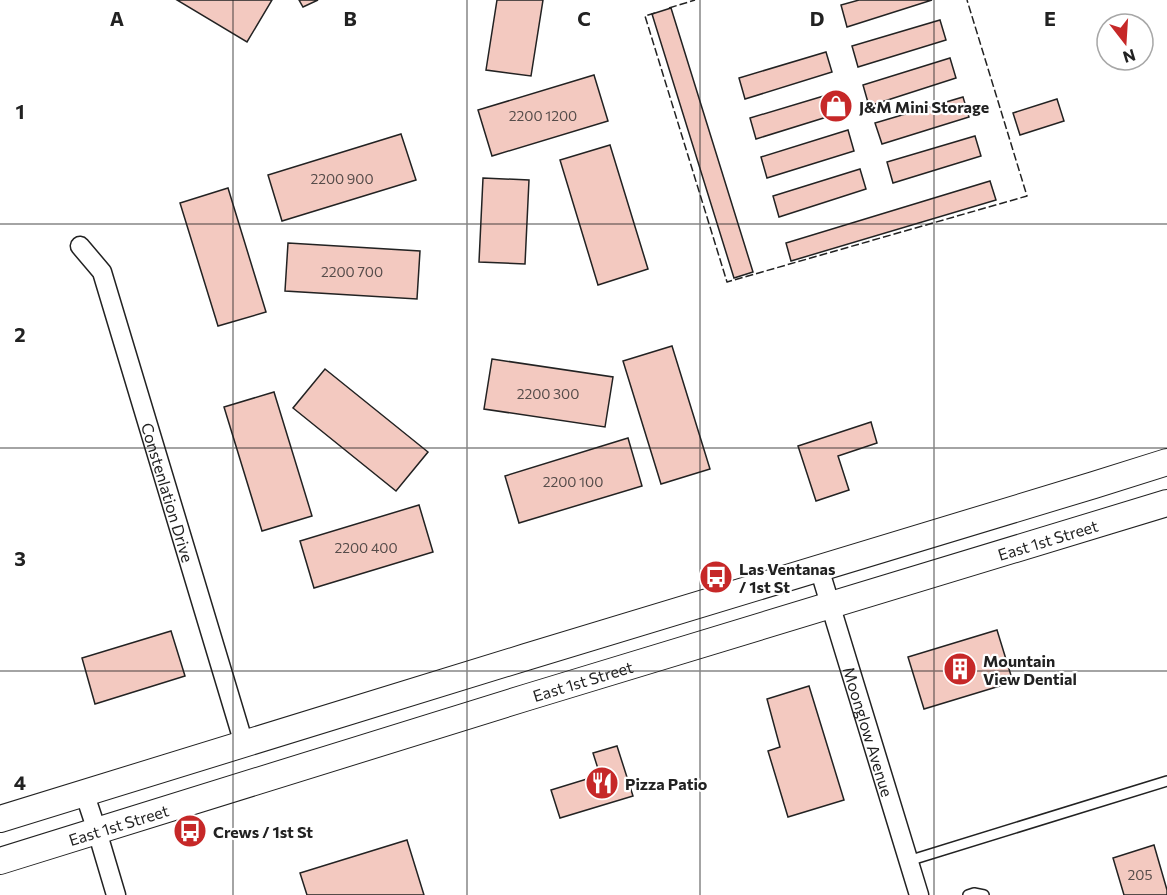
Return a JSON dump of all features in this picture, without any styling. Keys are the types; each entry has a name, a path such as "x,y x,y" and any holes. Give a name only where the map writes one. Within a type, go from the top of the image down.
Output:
{"main road":[{"path":"0,819 1167,462"},
{"name":"East 1st Street","path":"0,861 1167,503"}],"street":[{"name":"Constenlation Drive","path":"80,246 102,272 244,744"},
{"name":"Moonglow Avenue","path":"819,568 919,895"},
{"path":"84,792 116,895"}],"lane":[{"path":"909,861 1167,781"},
{"path":"968,895 974,893 984,895"}],"building":[{"path":"177,0 272,0 247,42"},
{"path":"299,0 318,0 303,7"},
{"path":"497,0 543,0 531,76 486,70"},
{"path":"859,0 932,0 847,27 841,5"},
{"path":"671,8 753,272 734,278 652,14"},
{"path":"940,20 946,40 858,67 852,46"},
{"path":"826,52 832,72 745,99 739,78"},
{"path":"950,58 956,78 869,106 863,85"},
{"path":"594,75 608,121 492,156 478,110"},
{"path":"837,92 843,112 756,139 750,118"},
{"path":"963,97 969,117 882,144 875,123"},
{"path":"1057,99 1064,121 1020,135 1013,113"},
{"path":"848,130 854,151 767,178 761,157"},
{"path":"401,134 416,180 282,221 268,175"},
{"path":"975,136 981,156 893,183 887,162"},
{"path":"610,145 648,269 598,285 560,160"},
{"path":"860,169 866,189 779,217 773,196"},
{"path":"483,178 529,180 525,264 479,262"},
{"path":"990,181 996,200 791,261 786,243"},
{"path":"228,188 266,312 218,326 180,203"},
{"path":"288,243 420,251 417,299 285,291"},
{"path":"672,346 710,469 661,484 623,361"},
{"path":"492,359 613,377 605,427 484,409"},
{"path":"325,369 428,452 396,491 293,408"},
{"path":"274,392 312,516 262,531 224,407"},
{"path":"871,422 877,443 838,456 849,490 816,501 798,446"},
{"path":"628,438 642,486 519,523 505,476"},
{"path":"419,505 433,552 314,588 300,541"},
{"name":"Mountain View Dential","path":"997,630 1013,682 924,709 908,657"},
{"path":"171,631 185,676 95,704 82,658"},
{"path":"809,686 844,800 788,817 768,751 780,747 767,699"},
{"name":"Pizza Patio","path":"617,746 633,796 560,818 551,790 600,775 593,753"},
{"path":"407,840 424,895 307,895 300,873"},
{"path":"1154,845 1167,895 1124,895 1113,858"}],"fence":[{"path":"669,8 695,0"},
{"path":"655,13 645,16 727,282 1027,196 967,0"}],"place":[{"name":"J&M Mini Storage","path":"836,106"},
{"name":"Las Ventanas / 1st St","path":"716,577"},
{"name":"Mountain View Dential","path":"960,669"},
{"name":"Pizza Patio","path":"602,783"},
{"name":"Crews / 1st St","path":"190,831"}]}
